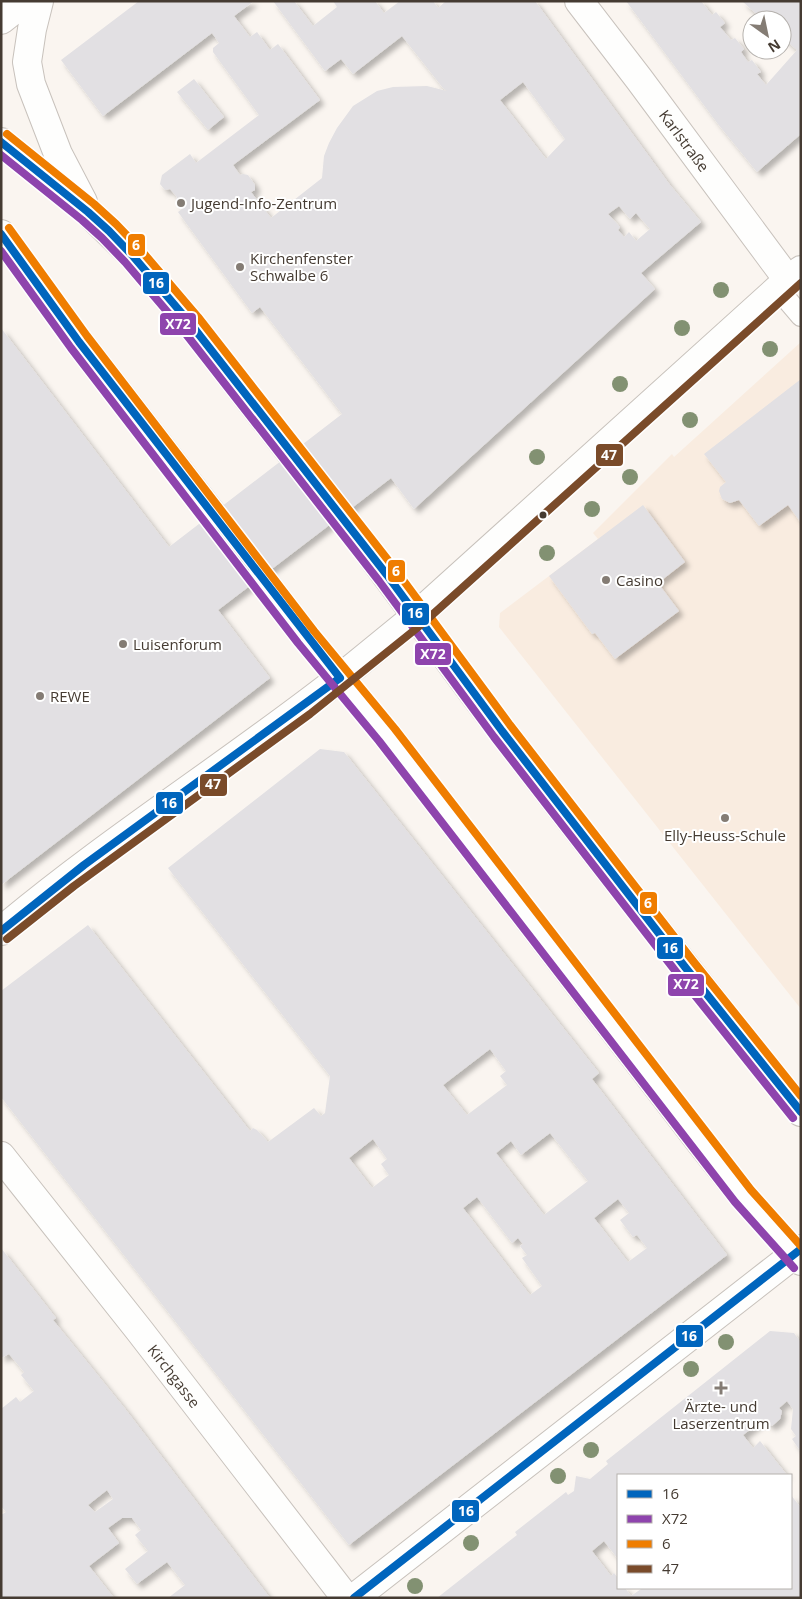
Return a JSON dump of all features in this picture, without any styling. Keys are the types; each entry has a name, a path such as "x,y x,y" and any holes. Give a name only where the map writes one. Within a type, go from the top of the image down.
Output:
{"main road":[{"path":"1,20 25,1"},
{"path":"39,1 27,62 31,84 58,154 88,212"},
{"name":"Karlstraße","path":"579,1 789,280"},
{"path":"7,150 88,212 132,255 190,323 291,453"},
{"path":"1,234 79,342 212,514"},
{"path":"1,931 68,878 289,717 416,616 789,280"},
{"path":"341,516 502,731 685,967 801,1112"},
{"path":"260,578 392,742 707,1150 744,1196 799,1255 354,1598"},
{"name":"Kirchgasse","path":"1,1156 139,1330 346,1598"}],"lane":[{"path":"789,280 801,316"}],"shaded area":[{"name":"Elly-Heuss-Schule","path":"801,342 801,1009 499,627 500,613 598,539 593,533 672,454 674,457"}],"building":[{"path":"139,1 254,1 234,16 250,37 257,32 270,50 278,44 320,100 233,165 240,175 248,175 255,185 255,190 251,192 271,218 322,178 324,156 329,143 353,106 377,91 393,87 427,86 447,91 402,36 353,74 341,59 325,71 273,1 294,1 313,26 337,7 333,1 375,1 384,13 400,1 433,1 438,8 446,1 535,1 670,185 701,222 641,273 655,289 414,509 391,478 218,610 270,678 1,885 1,328 169,547 342,414 260,307 252,313 178,212 182,209 176,201 177,197 170,189 165,190 160,184 162,175 190,154 196,163 259,115 213,52 213,48 219,43 212,33 103,116 61,60","holes":["523,82 565,139 546,159 500,100","619,206 630,219 636,213 650,229 636,241 629,232 624,237 618,230 620,227 608,214"]},
{"path":"626,1 701,1 712,15 716,12 725,23 720,27 731,40 735,38 742,47 742,60 748,62 752,60 761,72 757,74 766,85 788,60 792,60 792,56 797,50 792,46 792,10 752,10 742,1 801,1 801,134 757,172 718,124"},
{"path":"194,79 224,117 208,130 177,92"},
{"path":"801,379 801,523 788,505 759,526 739,500 730,503 722,499 719,491 720,487 726,482 704,454"},
{"name":"Casino","path":"643,505 685,562 658,583 679,611 615,659 595,633 592,634 549,576"},
{"path":"320,749 344,752 599,1073 592,1079 727,1255 349,1545 1,1097 1,991 88,925 250,1131 253,1128 257,1130 268,1142 314,1108 321,1116 325,1113 330,1076 168,868","holes":["490,1049 506,1071 500,1076 507,1085 467,1115 443,1085","550,1133 588,1181 544,1215 496,1153 511,1141 521,1155","373,1139 387,1159 381,1164 389,1175 372,1188 349,1158","477,1197 512,1243 518,1238 523,1244 520,1246 527,1255 522,1258 542,1286 530,1295 463,1208","618,1199 629,1213 620,1220 633,1237 637,1235 647,1248 628,1262 594,1218"]},
{"path":"1,1248 56,1318 53,1320 126,1410 270,1598 168,1598 185,1585 167,1562 137,1584 125,1569 148,1551 135,1535 141,1530 132,1518 122,1518 108,1528 119,1543 89,1566 114,1598 1,1598 1,1515 6,1512 1,1506 1,1409 16,1397 20,1402 34,1391 21,1375 24,1372 9,1354 1,1358","holes":["107,1490 113,1499 95,1512 88,1505"]},
{"path":"770,1331 794,1333 801,1343 801,1452 792,1439 796,1436 791,1429 793,1409 787,1401 779,1408 782,1411 780,1419 772,1426 764,1419 743,1435 753,1448 760,1441 786,1474 617,1474 617,1558 604,1541 592,1551 611,1576 614,1573 617,1577 617,1589 626,1589 631,1596 641,1589 792,1589 792,1496 801,1508 801,1598 437,1598 517,1535 515,1532 566,1492 568,1495 574,1491 576,1476 590,1479 608,1464 606,1461"}],"tunnel":[{"path":"291,453 341,516"},
{"path":"212,514 261,578"}],"transit line":[{"name":"6","path":"7,134 116,224 198,317 395,569 510,725 693,961 801,1096"},
{"name":"16","path":"1,142 109,231 190,323 387,575 502,731 685,967 801,1112"},
{"name":"X72","path":"1,155 102,238 182,329 379,581 494,737 677,973 793,1118"},
{"name":"6","path":"9,228 87,336 314,631 395,729 751,1190 801,1246"},
{"name":"16","path":"1,234 79,342 340,678"},
{"name":"X72","path":"1,251 71,348 298,643 379,741 735,1202 794,1268"},
{"name":"47","path":"7,939 74,886 310,714 422,624 801,283"},
{"name":"16","path":"1,931 84,865 340,678"},
{"name":"16","path":"354,1598 801,1249"}],"place":[{"name":"Jugend-Info-Zentrum","path":"181,203"},
{"name":"Kirchenfenster Schwalbe 6","path":"240,267"},
{"name":"Casino","path":"606,580"},
{"name":"Luisenforum","path":"123,644"},
{"name":"REWE","path":"40,696"},
{"name":"Elly-Heuss-Schule","path":"725,818"},
{"name":"Ärzte- und Laserzentrum","path":"721,1388"}]}
